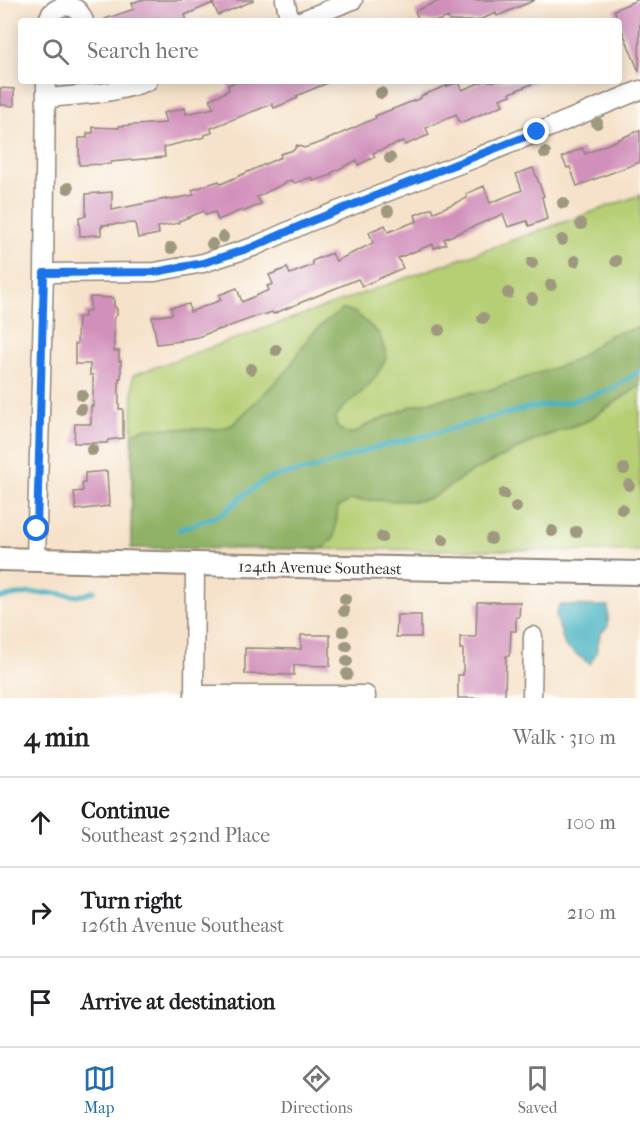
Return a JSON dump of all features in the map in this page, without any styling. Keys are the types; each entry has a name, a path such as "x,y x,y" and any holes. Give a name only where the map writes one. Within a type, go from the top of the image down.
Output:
{"street":[{"path":"285,0 289,18"},
{"path":"308,18 353,0"},
{"path":"48,18 49,15 62,6 78,10 82,18"},
{"path":"36,559 44,273 46,89 133,87 140,84"},
{"path":"44,273 155,272 203,263 253,247 309,222 478,157 640,90"},
{"name":"124th Avenue Southeast","path":"0,559 640,573"},
{"path":"195,564 194,696 366,695 366,698"},
{"path":"532,698 533,636"}],"green space":[{"path":"640,195 640,551 131,548 133,375"},
{"path":"344,309 356,313 379,334 387,356 371,383 335,418 337,427 346,433 355,433 365,426 412,406 489,390 574,361 610,335 640,327 640,386 587,421 537,439 466,475 432,498 417,501 351,500 338,507 334,538 323,549 131,548 133,433 147,428 217,429 232,425 287,371 308,338 326,321"}],"water":[{"path":"559,605 608,606 608,626 600,634 596,653 590,664 565,646 556,616"}],"building":[{"path":"140,0 253,0 218,15 213,3 185,15 186,18 108,18 134,9 132,3"},
{"path":"441,0 535,0 497,16 496,13 484,18 418,18 415,11"},
{"path":"640,0 639,72 622,30 622,18 617,18 614,10"},
{"path":"325,84 274,108 272,104 211,128 212,133 204,135 205,137 164,147 165,157 111,162 111,164 79,165 79,138 87,138 87,133 93,133 93,127 119,128 119,126 166,123 163,113 185,108 186,114 214,108 210,99 229,90 228,85"},
{"path":"460,84 462,90 477,84 532,84 500,99 503,105 460,123 456,114 426,128 429,135 405,145 404,141 373,153 375,157 358,165 357,160 331,173 332,175 313,181 312,177 295,183 291,180 257,197 261,204 243,212 242,210 218,220 215,212 206,215 204,211 179,221 179,223 158,227 159,234 138,238 135,223 102,225 101,235 80,236 79,217 86,216 86,194 112,192 112,210 194,195 192,190 219,181 221,184 281,157 280,154 294,150 297,145 304,148 322,142 376,118 375,116 448,85"},
{"path":"0,88 14,89 14,106 0,105"},
{"path":"640,130 640,162 577,186 570,167 567,168 562,157 582,148 585,154"},
{"path":"533,168 544,196 542,197 547,219 529,226 527,221 508,227 503,214 444,239 446,244 434,248 433,244 398,258 403,268 362,286 358,279 273,314 272,312 263,314 198,337 157,344 152,317 172,314 171,307 189,304 190,312 221,300 219,295 237,288 242,302 269,290 267,286 273,284 269,275 287,268 290,274 313,265 312,261 332,253 336,261 373,243 369,232 385,225 388,232 417,221 415,215 432,208 434,212 467,198 466,194 484,186 490,203 522,190 516,174"},
{"path":"90,297 114,298 114,306 117,309 117,315 114,318 114,351 119,351 119,361 121,361 119,409 123,409 123,438 108,440 107,443 74,443 75,424 91,424 91,406 93,406 93,375 90,375 90,364 75,364 78,317 85,317 85,311 90,311"},
{"path":"107,471 109,506 76,510 74,492 83,491 82,483 85,483 85,473"},
{"path":"477,602 520,602 519,617 516,617 516,631 511,631 509,656 506,656 505,698 458,698 458,675 463,675 463,649 460,649 460,637 476,637"},
{"path":"397,615 421,615 421,637 396,637"},
{"path":"301,635 330,635 330,666 294,665 294,675 245,674 245,648 301,649"}],"waterway":[{"path":"179,530 222,514 265,480 276,476 313,469 370,449 527,408 569,402 610,390 640,371"},
{"path":"0,598 30,593 77,596 94,591"}],"route":[{"path":"37,529 44,273 155,272 203,263 253,247 309,222 537,132"}]}
